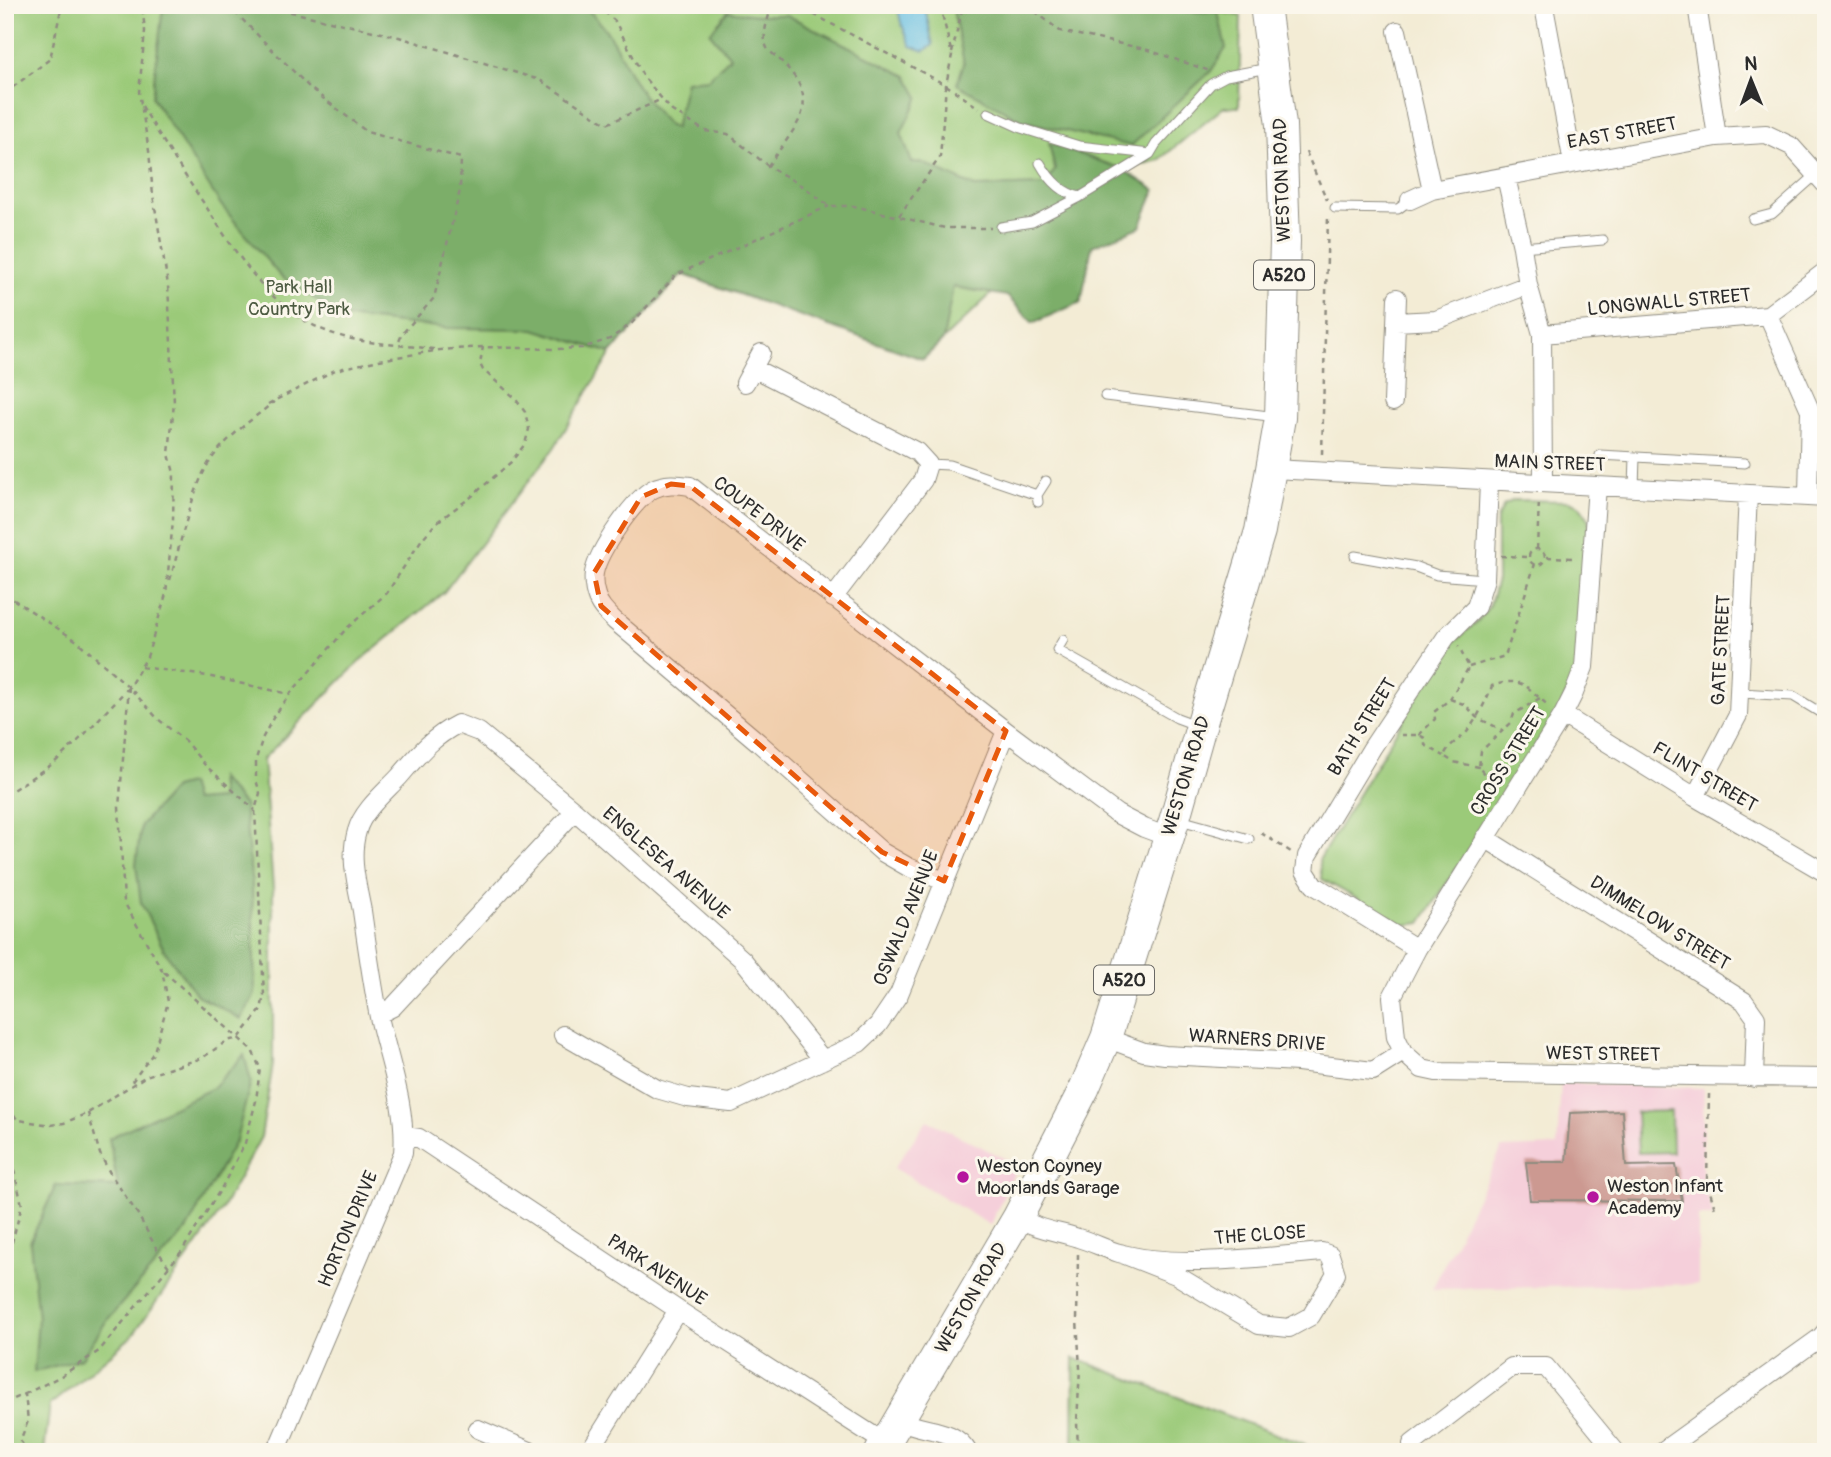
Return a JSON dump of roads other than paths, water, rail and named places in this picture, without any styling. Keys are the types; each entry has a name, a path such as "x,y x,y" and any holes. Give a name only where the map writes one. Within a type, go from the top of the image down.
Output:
{"highway":[{"name":"A520","path":"1265,5 1275,74"},
{"name":"WESTON ROAD","path":"889,1438 1018,1217 1084,1089 1105,1038 1172,827 1260,531 1280,418 1285,241 1282,153 1275,74"}],"street":[{"path":"1697,5 1717,137"},
{"path":"1545,12 1573,163"},
{"path":"1397,31 1432,190"},
{"name":"EAST STREET","path":"1410,200 1432,190 1573,163 1717,137 1766,134 1791,146 1821,180"},
{"path":"1506,177 1528,285 1542,334 1541,483"},
{"name":"LONGWALL STREET","path":"1542,334 1768,315 1826,271"},
{"path":"1396,321 1436,320 1528,285"},
{"path":"1393,402 1397,298"},
{"path":"1768,315 1810,410 1817,497"},
{"path":"753,368 917,452 928,464 923,480 833,598"},
{"name":"MAIN STREET","path":"1273,469 1817,497"},
{"name":"BATH STREET","path":"1417,949 1314,885 1305,871 1307,856 1385,728 1446,637 1476,607 1485,579 1489,482"},
{"name":"COUPE DRIVE","path":"944,881 908,867 882,852 601,606 595,593 594,573 604,550 640,497 656,487 671,484 691,486 833,598 1117,814 1144,828 1172,827"},
{"name":"CROSS STREET","path":"1399,1045 1392,998 1417,949 1563,715 1584,667 1597,486"},
{"name":"GATE STREET","path":"1695,797 1738,715 1748,494"},
{"name":"FLINT STREET","path":"1563,715 1695,797 1826,873"},
{"name":"ENGLESEA AVENUE","path":"458,724 479,732 575,811 743,960 822,1060"},
{"name":"HORTON DRIVE","path":"276,1452 403,1153 404,1136 379,1014 353,854 357,830 363,817 422,750 439,734 458,724"},
{"name":"OSWALD AVENUE","path":"563,1035 657,1089 688,1098 731,1103 859,1043 878,1025 900,994 1006,731"},
{"path":"379,1014 393,1007 575,811"},
{"name":"DIMMELOW STREET","path":"1485,838 1744,1001 1756,1018 1754,1078"},
{"name":"WARNERS DRIVE","path":"1105,1038 1144,1052 1165,1055 1298,1062 1373,1071 1399,1045"},
{"name":"WEST STREET","path":"1399,1045 1422,1069 1436,1072 1826,1078"},
{"name":"PARK AVENUE","path":"404,1136 419,1138 678,1310 889,1438"},
{"name":"THE CLOSE","path":"1018,1217 1032,1227 1077,1237 1120,1254 1176,1275 1259,1325 1289,1328 1311,1316 1336,1274 1331,1255 1322,1252 1237,1259 1172,1260 1120,1254"},
{"path":"589,1452 678,1310"},
{"path":"1661,1452 1826,1331"},
{"path":"1412,1444 1513,1367 1546,1367 1616,1452"},
{"path":"889,1438 913,1427 953,1435 968,1452"},
{"path":"478,1429 532,1452"}],"lane":[{"path":"1001,227 1032,222 1080,197 1150,154 1211,84 1226,76 1275,74"},
{"path":"988,113 1021,128 1079,146 1150,154"},
{"path":"1040,163 1046,174 1067,194 1080,197"},
{"path":"1753,219 1772,214 1821,180"},
{"path":"1331,205 1398,209 1410,200"},
{"path":"1522,247 1603,240"},
{"path":"1105,396 1280,418"},
{"path":"1600,455 1745,463"},
{"path":"1634,488 1635,457"},
{"path":"928,464 949,465 1037,498 1046,481"},
{"path":"1355,556 1416,566 1437,575 1485,579"},
{"path":"1063,640 1057,650 1177,718 1200,726"},
{"path":"1741,693 1793,696 1826,716"},
{"path":"1172,827 1249,839"}],"water":[{"path":"897,5 927,5 933,45 924,51 911,46"}],"place":[{"name":"Weston Coyney Moorlands Garage","path":"963,1177"},
{"name":"Weston Infant Academy","path":"1593,1197"}],"park label":[{"name":"Park Hall Country Park","path":"299,298"}]}
